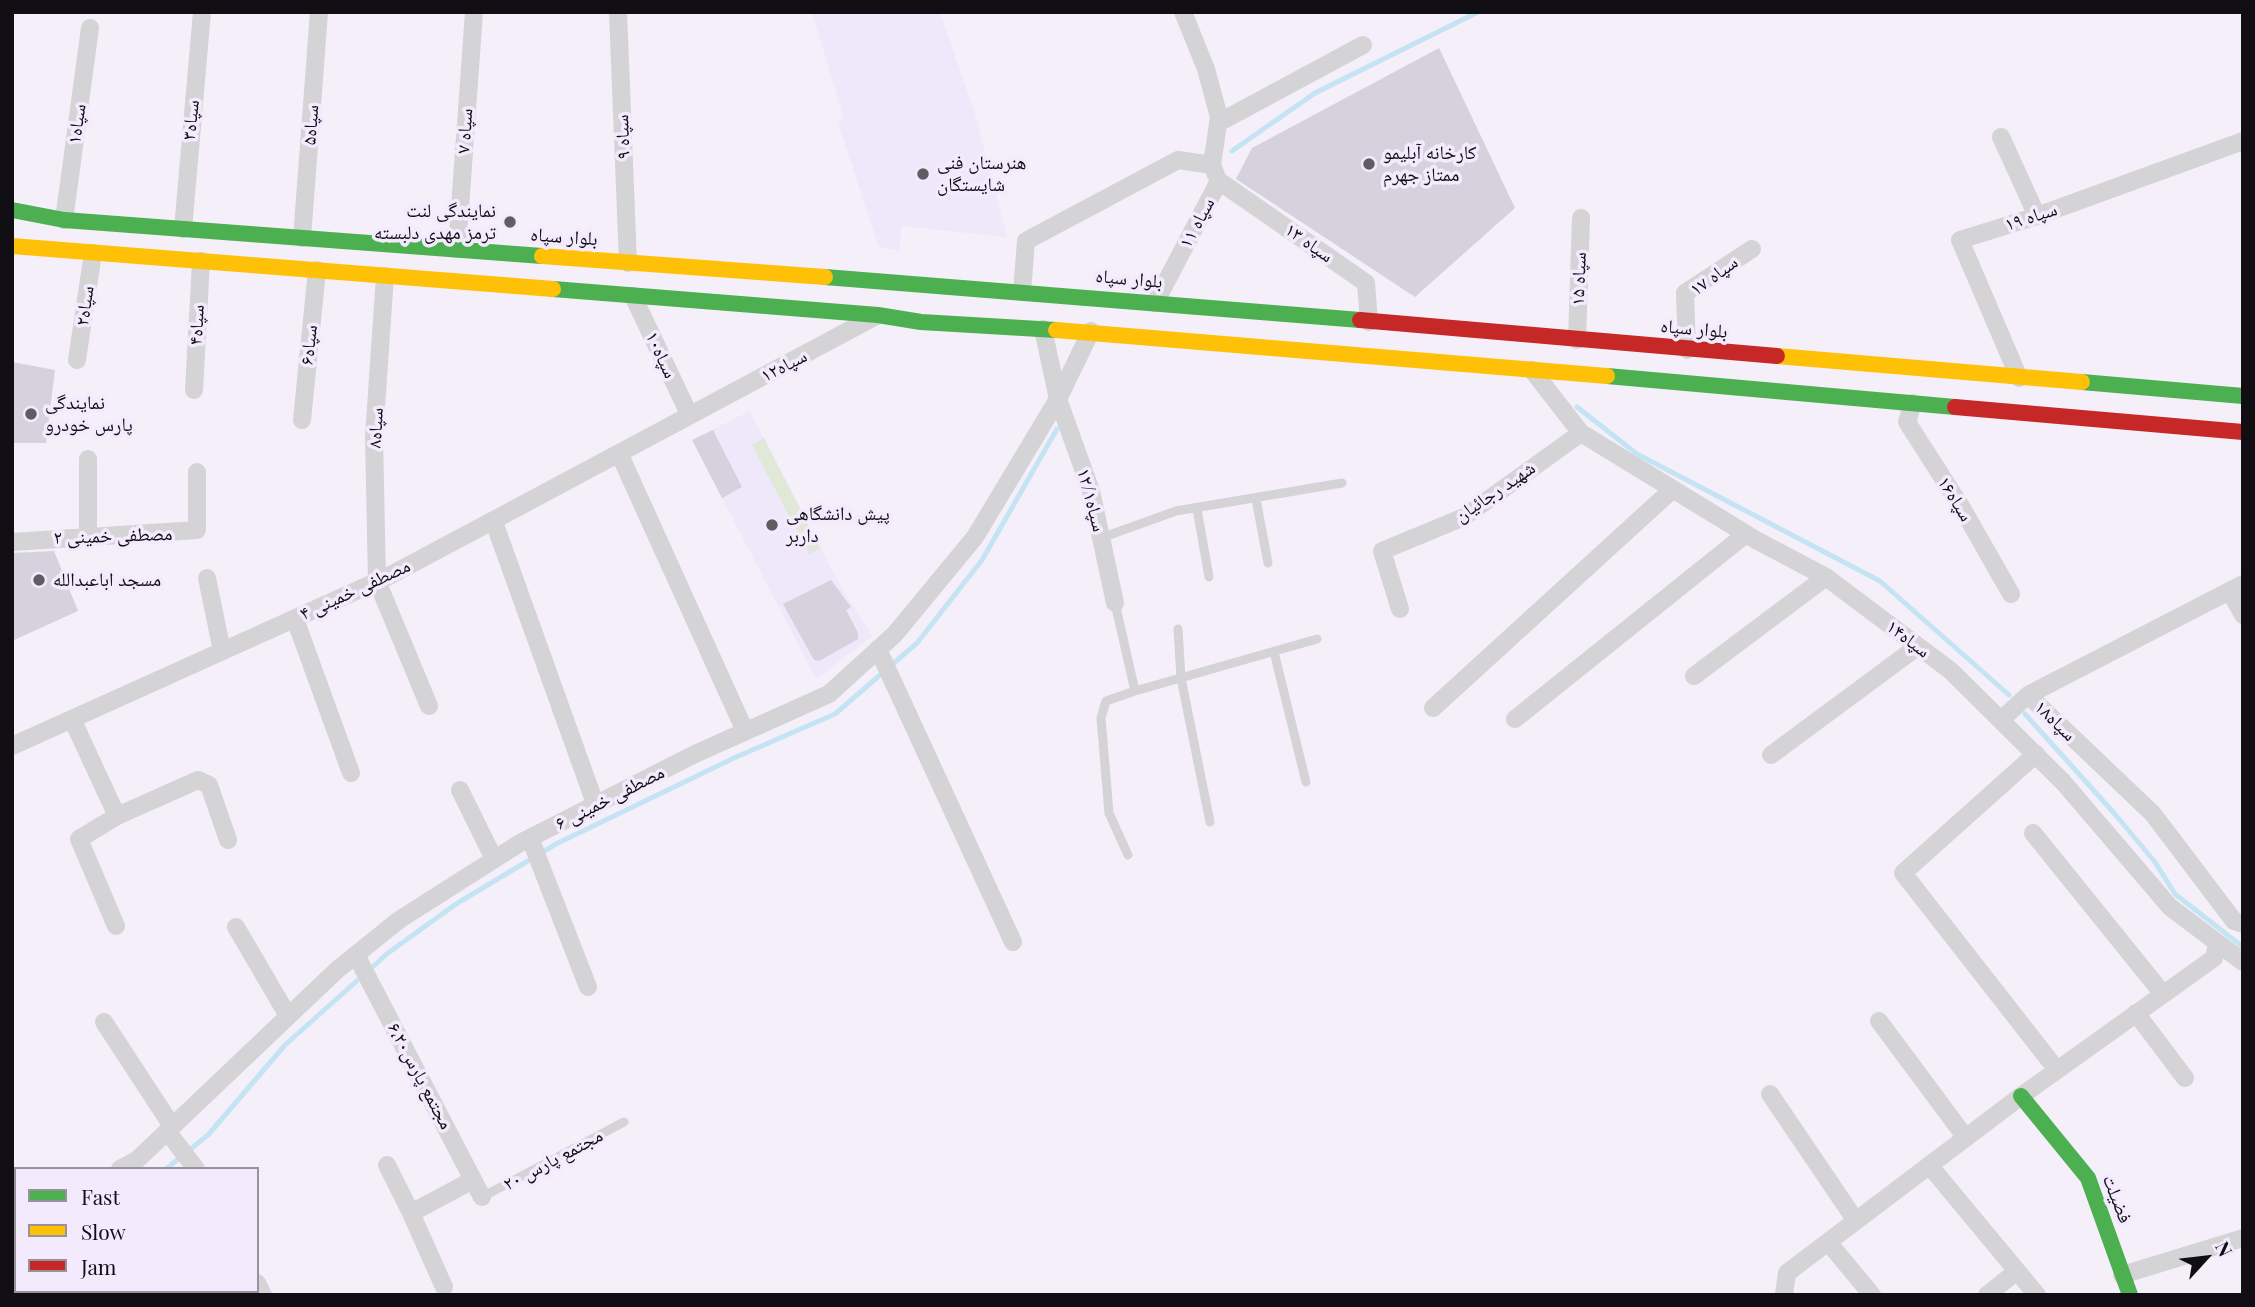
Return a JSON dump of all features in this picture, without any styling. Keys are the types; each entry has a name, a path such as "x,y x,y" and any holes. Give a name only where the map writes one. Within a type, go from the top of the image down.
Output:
{"main road":[{"name":"بلوار سپاه","path":"12,210 64,220 1022,292 2243,396"},
{"path":"12,246 878,315 921,322 1091,331 2243,432"},
{"path":"878,315 886,282"},
{"name":"فضیلت","path":"2021,1096 2088,1178 2130,1295"}],"street":[{"name":"سپاه۳","path":"183,229 202,12"},
{"name":"سپاه۵","path":"302,237 319,12"},
{"name":"سپاه ۷","path":"457,249 474,12"},
{"name":"سپاه ۹","path":"618,12 628,262"},
{"path":"1183,12 1206,69 1219,123 1363,45"},
{"name":"سپاه۱","path":"64,220 90,28"},
{"name":"سپاه ۱۱","path":"1155,303 1216,173 1219,123"},
{"path":"2001,137 2037,216"},
{"name":"سپاه ۱۹","path":"2019,378 1960,240 2037,216 2243,141"},
{"path":"1022,292 1026,241 1178,160 1216,173"},
{"name":"سپاه ۱۳","path":"1216,173 1366,284 1369,322"},
{"name":"سپاه ۱۵","path":"1577,340 1581,218"},
{"name":"سپاه ۱۷","path":"1686,350 1685,293 1752,249"},
{"name":"سپاه۲","path":"77,360 93,253"},
{"name":"سپاه۴","path":"194,390 201,261"},
{"name":"سپاه۶","path":"302,420 317,270"},
{"name":"سپاه۸","path":"377,581 374,436 385,276"},
{"name":"سپاه۱۰","path":"632,296 689,414"},
{"name":"سپاه۱۲","path":"689,414 878,315"},
{"name":"سپاه۱۲/۱","path":"1043,329 1058,399 1091,491 1115,603"},
{"path":"1058,399 1091,331"},
{"name":"سپاه۱۴","path":"1532,370 1581,433 1746,534 1826,576 1951,671 2036,754 2169,907 2243,962"},
{"name":"مصطفی خمینی ۶","path":"124,1167 137,1160 288,1016 399,920 530,838 745,731 829,694 895,634 975,537 1058,399"},
{"name":"سپاه۱۶","path":"1913,403 1907,422 1962,508 2011,594"},
{"name":"مصطفی خمینی ۴","path":"12,746 377,581 494,522 689,414"},
{"name":"شهید رجائیان","path":"1400,608 1382,551 1464,517 1581,433"},
{"path":"619,453 745,731"},
{"path":"88,459 88,535"},
{"name":"مصطفی خمینی ۲","path":"12,542 88,535 190,533 197,530 197,472"},
{"path":"1433,708 1673,489"},
{"path":"494,522 557,704 596,806"},
{"path":"1515,719 1746,534"},
{"path":"1694,676 1826,576"},
{"path":"207,578 222,651"},
{"path":"377,581 429,706"},
{"path":"2237,587 2243,615"},
{"name":"سپاه۱۸","path":"2237,587 2028,695 2153,814 2234,921 2243,923"},
{"path":"295,619 351,773"},
{"path":"1771,755 1917,646"},
{"path":"878,649 1013,942"},
{"path":"2002,719 2028,695"},
{"path":"72,719 117,816"},
{"path":"2036,754 1903,873 2057,1070"},
{"path":"116,926 79,839 117,816 198,780 209,785 228,840"},
{"path":"460,790 494,859"},
{"path":"2034,833 2163,994"},
{"path":"530,838 588,987"},
{"path":"236,927 288,1016"},
{"path":"1784,1295 1787,1273 2021,1096 2214,958 2217,944"},
{"name":"۶،مجتمع پارس۲۰","path":"356,955 482,1197"},
{"path":"2136,1013 2185,1078"},
{"path":"1879,1021 1966,1138"},
{"path":"104,1022 195,1167"},
{"path":"1770,1094 1856,1221"},
{"path":"387,1165 444,1287"},
{"path":"1929,1165 2037,1295"},
{"path":"411,1213 474,1180"},
{"path":"2122,1275 2243,1238"},
{"path":"1828,1242 1872,1295"},
{"path":"1987,1295 2017,1271"}],"lane":[{"path":"1101,538 1176,511 1342,483"},
{"path":"1256,499 1268,563"},
{"path":"1196,509 1209,577"},
{"path":"1115,603 1135,691"},
{"path":"1178,629 1181,678 1210,822"},
{"path":"1128,855 1109,813 1101,718 1106,702 1135,691 1317,639"},
{"path":"1274,652 1306,782"},
{"name":"مجتمع پارس ۲۰","path":"482,1197 624,1122"}],"shaded area":[{"name":"هنرستان فنی شایستگان","path":"812,12 940,12 976,117 1007,237 901,226 900,251 879,247 838,123 844,120"},
{"name":"پیش دانشگاهی داربر","path":"750,411 836,578 872,636 816,679 692,440"}],"green space":[{"path":"764,438 820,548 809,554 752,445"}],"building":[{"name":"کارخانه آبلیمو ممتاز جهرم","path":"1439,48 1515,208 1415,297 1236,179 1252,148"},
{"name":"نمایندگی پارس خودرو","path":"12,362 55,370 46,443 12,443"},
{"path":"713,430 742,487 722,498 692,440"},
{"name":"مسجد اباعبدالله","path":"54,551 78,611 12,641 12,553"},
{"name":"پیش دانشگاهی داربر","path":"831,580 851,607 846,610 858,633 858,639 819,661 814,660 783,604"}],"waterway":[{"path":"1232,151 1315,93 1478,12"},
{"path":"1577,407 1637,454 1880,581 2009,695"},
{"path":"168,1167 208,1135 285,1045 388,953 456,904 556,844 734,758 835,714 917,643 982,560 1057,429"},
{"path":"2025,714 2155,862 2175,894 2243,947"}],"traffic: fast":[{"path":"12,210 64,220 542,256"},
{"path":"825,277 1360,320"},
{"path":"553,289 878,315 921,322 1056,330"},
{"path":"1607,376 1955,407"},
{"path":"2082,382 2243,396"},
{"path":"2021,1096 2088,1178 2130,1295"}],"traffic: slow":[{"path":"12,246 553,289"},
{"path":"542,256 825,277"},
{"path":"1056,330 1607,376"},
{"path":"1777,356 2082,382"}],"traffic: jam":[{"path":"1360,320 1777,356"},
{"path":"1955,407 2243,432"}],"place":[{"name":"کارخانه آبلیمو ممتاز جهرم","path":"1369,164"},
{"name":"هنرستان فنی شایستگان","path":"923,174"},
{"name":"نمایندگی لنت ترمز مهدی دلبسته","path":"510,222"},
{"name":"نمایندگی پارس خودرو","path":"31,414"},
{"name":"پیش دانشگاهی داربر","path":"772,525"},
{"name":"مسجد اباعبدالله","path":"39,580"}]}
